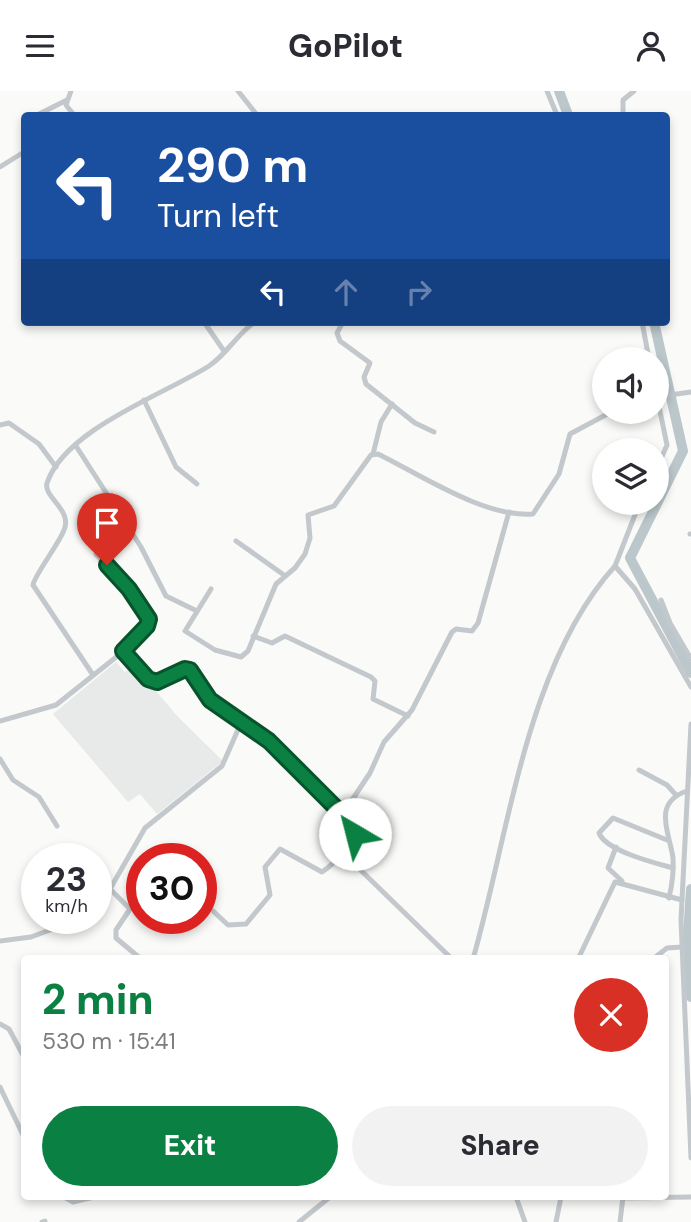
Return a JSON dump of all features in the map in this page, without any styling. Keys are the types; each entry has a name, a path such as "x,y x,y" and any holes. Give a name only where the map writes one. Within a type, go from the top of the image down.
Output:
{"street":[{"path":"71,91 66,105 72,112"},
{"path":"238,91 255,112"},
{"path":"547,91 556,112"},
{"path":"623,112 623,100 635,91"},
{"path":"43,112 67,100"},
{"path":"0,167 21,154"},
{"path":"207,326 224,351"},
{"path":"93,675 33,585 66,528 64,514 46,487 56,467 76,446 110,418 211,364 252,326"},
{"path":"340,326 337,333 340,341 369,361 366,384 415,423 434,432"},
{"path":"643,326 647,347"},
{"path":"669,395 691,392"},
{"path":"144,400 176,467 197,484"},
{"path":"211,589 186,631 215,650 241,657 248,651 276,584 295,568 305,554 310,538 308,515 334,506 373,454 381,422 392,404"},
{"path":"373,454 483,504 509,512 529,514 536,511 561,470 570,434 592,422"},
{"path":"0,425 9,423 28,434 56,467"},
{"path":"76,446 141,547 166,596 197,611"},
{"path":"342,815 370,773 384,742 408,716 452,632 456,629 472,631 478,623 509,512"},
{"path":"474,955 548,676 593,593 615,566 635,515"},
{"path":"236,541 285,575"},
{"path":"0,721 56,705 123,651 147,626 149,619 123,582 96,554"},
{"path":"615,566 635,589 691,687"},
{"path":"661,600 670,623 691,659"},
{"path":"253,636 272,643 285,636 371,677 375,681 373,699 408,716"},
{"path":"123,651 153,682 185,669 190,670 210,700 269,741 355,830 342,852 322,872 280,849 265,867 270,895 250,921 242,926 228,925 217,915"},
{"path":"112,886 145,828 222,766 241,723"},
{"path":"691,724 681,900 691,1158"},
{"path":"0,759 13,780 39,797 57,826"},
{"path":"639,770 667,785 676,795"},
{"path":"669,898 673,868 667,840 669,804 676,795 687,791"},
{"path":"667,840 609,818 599,833 601,838 617,847 673,868"},
{"path":"617,847 608,868 623,883"},
{"path":"342,852 448,955"},
{"path":"580,955 615,882 681,900"},
{"path":"112,891 130,909 116,930 116,939 136,955"},
{"path":"0,941 39,934"},
{"path":"658,955 667,948 682,947"},
{"path":"0,1024 9,1029 21,1051"},
{"path":"0,1087 21,1131"},
{"path":"669,1197 691,1197"},
{"path":"318,1200 320,1205"},
{"path":"299,1222 326,1200"},
{"path":"517,1200 525,1222"},
{"path":"556,1222 560,1200"},
{"path":"621,1222 623,1200"}],"shaded area":[{"path":"116,662 125,672 134,665 178,717 223,761 157,814 140,794 128,802 53,714"}],"waterway":[{"path":"559,91 567,112"},
{"path":"655,326 683,451 630,558 691,673"},
{"path":"691,889 688,935 691,997"}],"route":[{"path":"107,565 129,589 149,619 147,626 123,651 148,679 157,682 185,669 190,670 210,700 269,741 354,826 355,834"}]}
